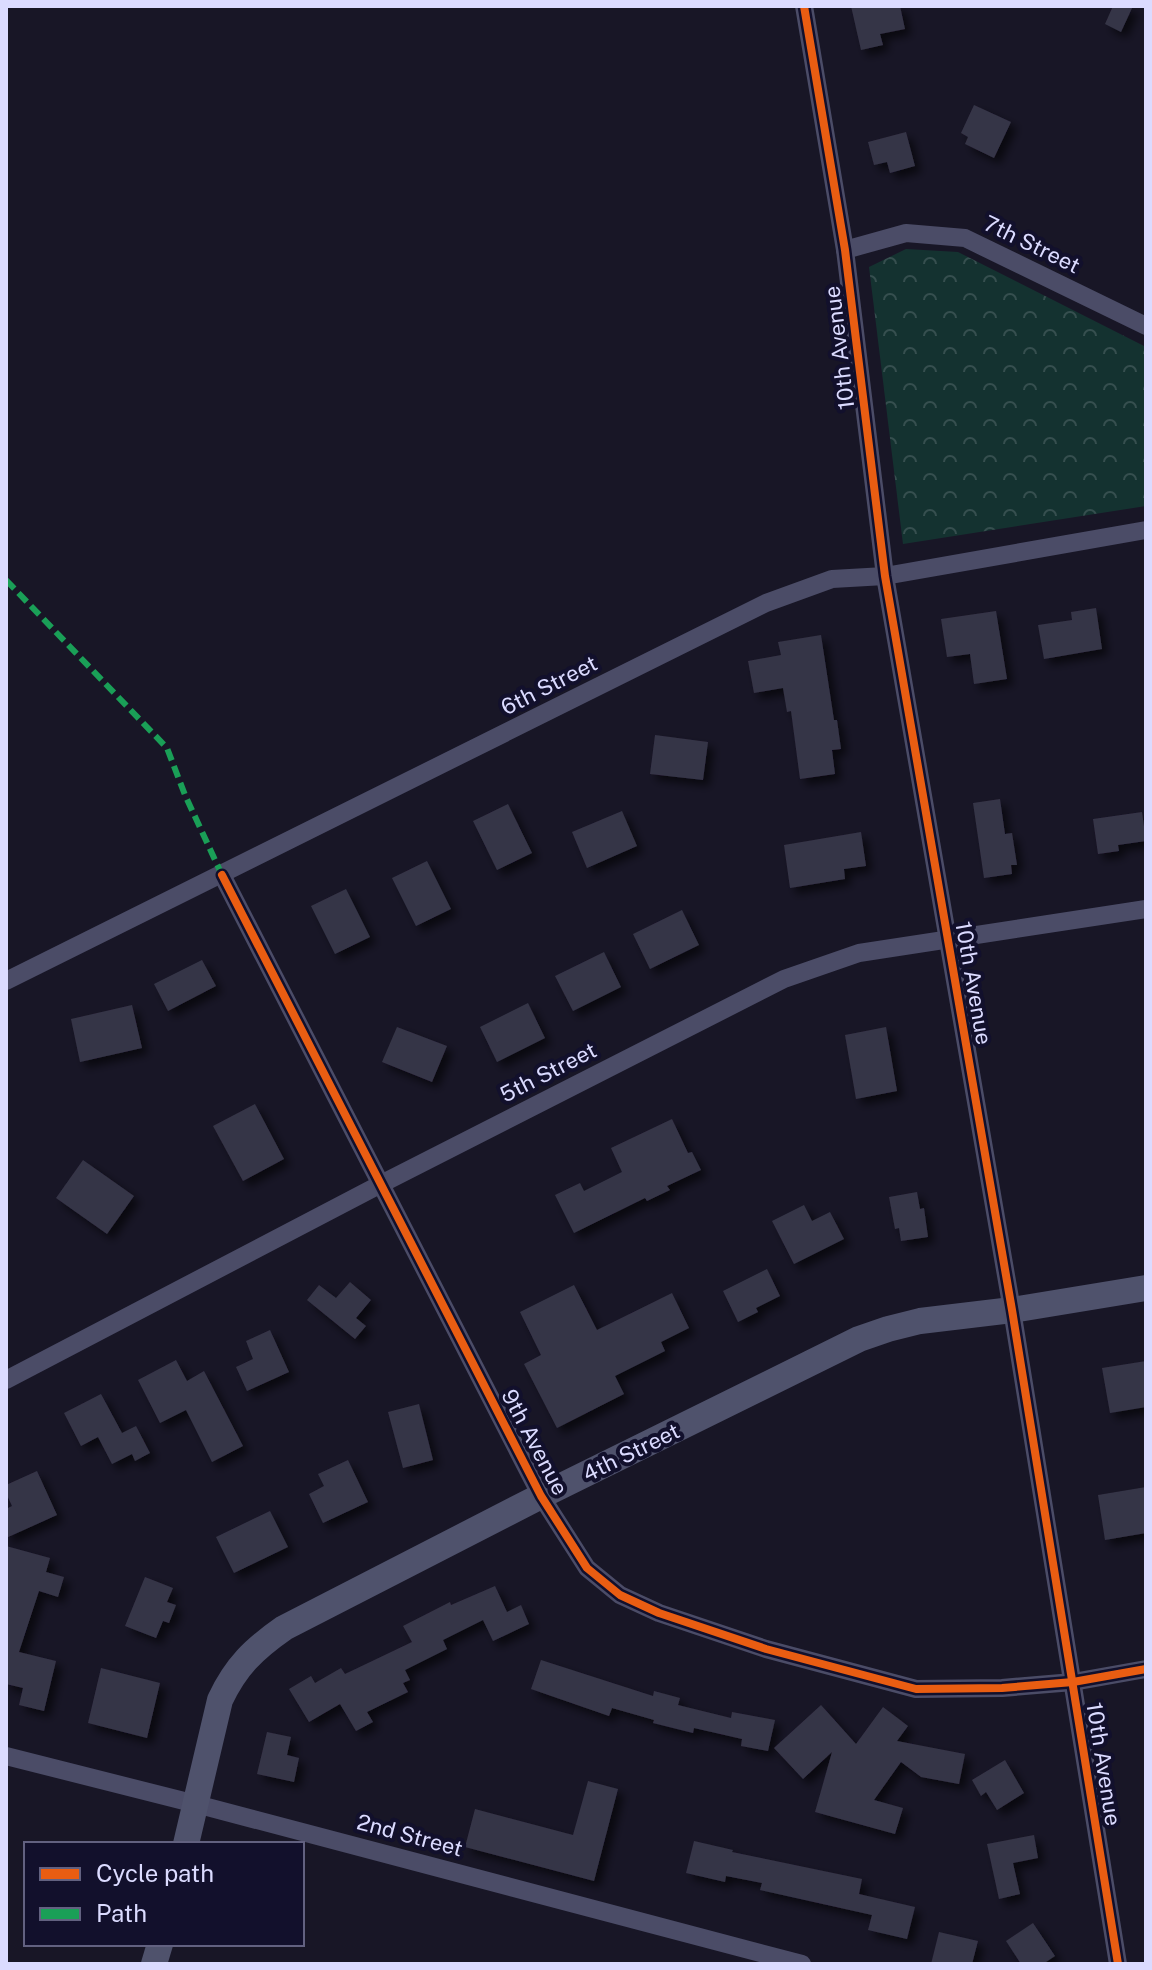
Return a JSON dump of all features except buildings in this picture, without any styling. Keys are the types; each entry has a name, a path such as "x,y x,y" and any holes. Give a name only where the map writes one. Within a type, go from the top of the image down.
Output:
{"street":[{"name":"10th Avenue","path":"804,6 845,250 885,576 1012,1310 1118,1964"},
{"name":"7th Street","path":"845,250 906,233 965,238 1146,326"},
{"name":"6th Street","path":"6,981 766,603 832,579 885,576 1146,530"},
{"name":"9th Avenue","path":"222,875 541,1496 587,1568 620,1595 659,1613 766,1649 916,1689 1002,1688 1073,1682 1146,1669"},
{"name":"5th Street","path":"6,1380 381,1184 784,979 859,953 1146,909"},
{"name":"4th Street","path":"186,1842 220,1700 229,1680 259,1645 284,1628 541,1496 859,1339 920,1321 1012,1310 1146,1288"},
{"name":"2nd Street","path":"6,1756 802,1964"}],"green space":[{"path":"906,249 958,252 1146,347 1146,506 903,544 869,267"}],"marked path":[{"path":"6,580 167,748 222,875"}],"cycle path":[{"path":"804,6 845,250 885,576 1012,1310 1118,1964"},
{"path":"222,875 541,1496 587,1568 620,1595 659,1613 766,1649 916,1689 1002,1688 1073,1682 1146,1669"}]}
